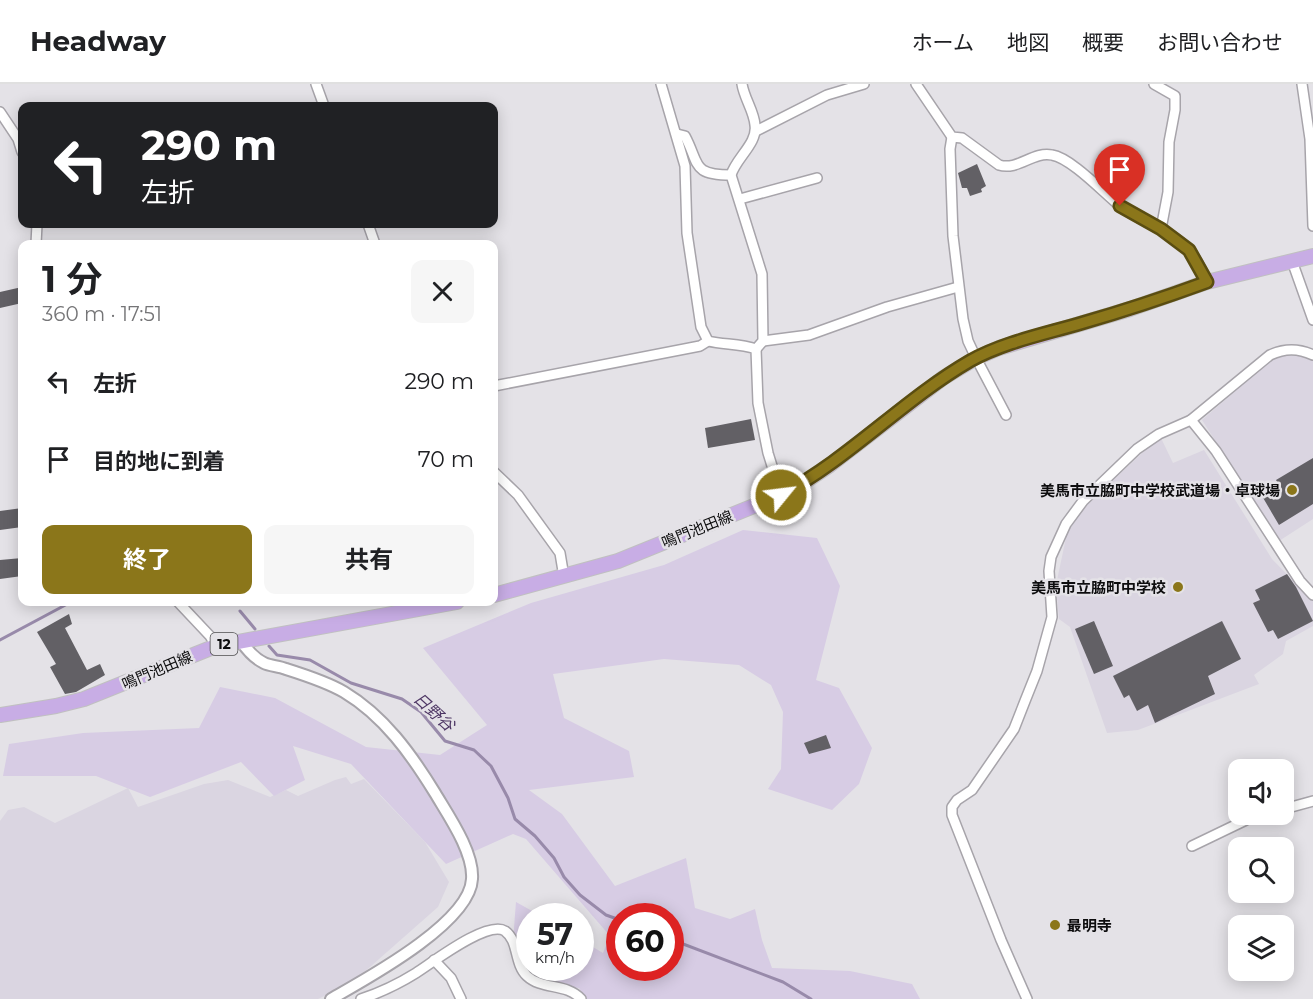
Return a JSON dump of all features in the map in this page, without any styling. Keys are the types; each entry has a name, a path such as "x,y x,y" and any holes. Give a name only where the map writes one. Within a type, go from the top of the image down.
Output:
{"main road":[{"name":"鳴門池田線","path":"498,593 618,561 781,495 830,465 943,378 976,358 999,348 1130,309 1207,282 1313,256"},
{"name":"鳴門池田線","path":"0,715 84,699 216,646 435,606"}],"street":[{"path":"316,84 323,102"},
{"path":"661,84 686,166 687,233 700,327 708,341"},
{"path":"742,84 756,131 734,165 731,175 762,274 763,341"},
{"path":"756,131 826,95 864,84"},
{"path":"916,84 952,137 950,149 953,236 965,330 976,358 1006,414"},
{"path":"1154,84 1175,96 1175,110 1169,141 1168,192 1161,229"},
{"path":"1302,84 1310,139 1313,226"},
{"path":"0,112 18,139"},
{"path":"677,134 685,136 696,165 704,171 731,175"},
{"path":"952,137 962,138 999,165 1007,167 1040,154 1058,156 1120,206 1161,229 1189,250 1207,282"},
{"path":"740,199 817,178"},
{"path":"1292,261 1313,320"},
{"path":"781,495 768,453 758,403 756,349 763,341 809,335 887,307 958,287"},
{"path":"498,385 700,346 708,341 720,344 734,343 756,349"},
{"path":"1028,999 1001,940 952,815 952,807 957,800 972,790 1014,729 1037,671 1052,617 1048,571 1051,557 1066,524 1083,501 1137,450 1159,434 1191,420 1270,355 1281,350 1295,349 1313,355"},
{"path":"1191,420 1216,450 1300,581 1313,595"},
{"path":"498,476 518,495 560,553 564,577"},
{"path":"182,606 210,636 216,646"},
{"path":"241,641 248,652 263,663 300,674 343,691 389,728 424,775 448,814 469,856 473,880 458,910 407,954 331,999"},
{"path":"1294,806 1313,801"},
{"path":"1192,846 1236,825"},
{"path":"361,999 414,974 483,932 498,928 506,932 513,941 519,966 527,976 537,982 567,989 581,999"},
{"path":"434,960 451,978 461,999"}],"shaded area":[{"path":"1277,356 1305,356 1313,360 1313,519 1279,541 1202,420 1270,361"},
{"name":"美馬市立脇町中学校","path":"1161,438 1173,463 1204,450 1272,559 1313,601 1313,626 1286,641 1283,654 1254,675 1259,684 1138,730 1107,733 1070,627 1059,619 1056,585 1067,533 1083,509"},
{"path":"743,530 817,538 840,586 816,680 839,688 872,748 859,784 832,810 768,789 781,769 783,712 771,685 739,665 664,659 553,674 564,718 629,751 634,777 529,790 562,814 615,886 686,858 695,908 730,919 755,909 762,940 772,968 850,971 912,984 920,999 586,999 579,988 538,984 536,981 594,981 594,948 603,953 606,946 606,981 684,981 684,903 606,903 606,931 594,918 594,903 581,903 526,839 513,834 446,864 351,764 293,746 305,780 274,796 241,762 150,797 96,776 3,776 9,744 83,733 199,728 220,687 275,698 366,747 440,755 487,725 423,648 531,603 664,565"},
{"path":"346,777 351,784 364,779 425,842 449,882 438,907 353,982 318,999 0,999 0,821 8,810 24,807 55,823 128,788 138,807 204,784 228,780 270,797 286,790 298,796"},
{"path":"516,902 518,903 516,946 513,941"}],"building":[{"path":"977,164 986,186 981,189 982,192 970,196 967,188 962,188 958,173"},
{"path":"18,288 18,304 0,308 0,292"},
{"path":"751,419 755,440 708,448 705,428"},
{"name":"美馬市立脇町中学校武道場・卓球場","path":"1313,458 1313,504 1279,525 1262,496 1279,485 1276,480"},
{"path":"18,509 18,528 0,530 0,511"},
{"path":"18,558 18,577 0,579 0,560"},
{"path":"1287,574 1313,621 1278,639 1273,630 1268,632 1253,603 1260,600 1255,590"},
{"path":"69,614 72,624 65,628 87,670 100,664 105,675 76,692 65,694 50,667 56,664 37,632"},
{"path":"1094,621 1113,666 1094,674 1075,629"},
{"path":"1222,621 1241,659 1208,676 1215,694 1155,723 1148,705 1137,711 1129,695 1124,698 1113,676"},
{"path":"826,735 831,748 809,754 804,743"}],"waterway":[{"path":"0,640 64,606"},
{"name":"日野谷","path":"240,611 255,629"},
{"name":"日野谷","path":"269,646 277,655 310,660 351,683 402,699 421,712 445,741 474,750 491,766 508,798 515,819 535,836 554,858 564,877 580,895 606,915"},
{"name":"日野谷","path":"684,944 783,982 811,999"}],"place":[{"name":"美馬市立脇町中学校武道場・卓球場","path":"1292,490"},
{"name":"美馬市立脇町中学校","path":"1178,587"},
{"name":"最明寺","path":"1055,925"}],"route":[{"path":"781,495 830,465 943,378 976,358 999,348 1130,309 1207,282 1189,250 1161,229 1120,206"}]}
